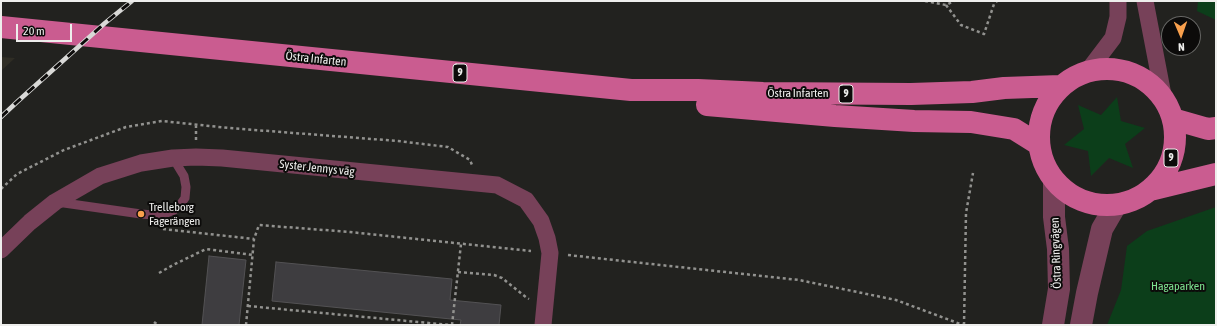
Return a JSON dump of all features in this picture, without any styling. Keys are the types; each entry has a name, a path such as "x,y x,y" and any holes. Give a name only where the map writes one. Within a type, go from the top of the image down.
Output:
{"main road":[{"name":"Östra Infarten","path":"1,27 631,90 911,94 972,92 1004,88 1060,86"},
{"name":"9","path":"1104,69 1133,74 1149,83 1169,110 1175,133 1173,153 1161,179 1150,190 1134,200 1116,205 1099,205 1083,202 1068,194 1054,181 1043,164 1038,144 1039,125 1047,103 1060,86 1076,76 1088,71 1104,69"},
{"name":"Östra Infarten","path":"631,90 704,105 835,116 914,121 971,122 1014,129 1038,144"},
{"path":"1169,110 1208,129 1216,128"},
{"name":"9","path":"1150,190 1216,174"}],"street":[{"path":"1088,71 1113,38 1118,17 1118,1"},
{"path":"1144,1 1169,110"},
{"name":"Syster Jennys väg","path":"1,250 30,222 55,202 100,176 141,163 173,158 222,158 497,185 526,200 541,221 547,238 550,253 542,325"},
{"name":"Östra Ringvägen","path":"1053,325 1059,288 1058,249 1054,217 1054,181"},
{"path":"1081,325 1102,229 1116,205"}],"lane":[{"path":"55,202 141,214 164,214 174,210 185,198 186,187 184,176 173,158"}],"path":[{"path":"925,1 946,5 954,1"},
{"path":"946,5 961,25 984,34 994,4 997,1"},
{"path":"246,325 254,239 259,225 350,232 799,280 896,300 964,325 966,213 973,173"},
{"path":"156,228 254,239"},
{"path":"248,306 451,325 461,244"},
{"path":"159,273 206,249 253,255"},
{"path":"458,272 494,275 502,278 526,298 545,302"},
{"path":"154,322 158,325"}],"shaded area":[{"path":"1,57 15,58 1,71"}],"green space":[{"path":"1198,1 1216,1 1216,20 1197,11"},
{"path":"1117,97 1121,121 1145,128 1125,144 1133,168 1109,158 1091,176 1088,151 1064,145 1084,129 1078,105 1101,115"},
{"name":"Hagaparken","path":"1216,207 1216,325 1107,325 1121,290 1127,246 1147,231"}],"building":[{"path":"209,256 246,260 239,325 202,325"},
{"path":"276,262 452,279 450,300 501,305 499,325 460,325 461,320 272,301"}],"railway":[{"path":"1,117 105,23 132,1"}],"place":[{"name":"Trelleborg Fagerängen","path":"141,214"}]}
